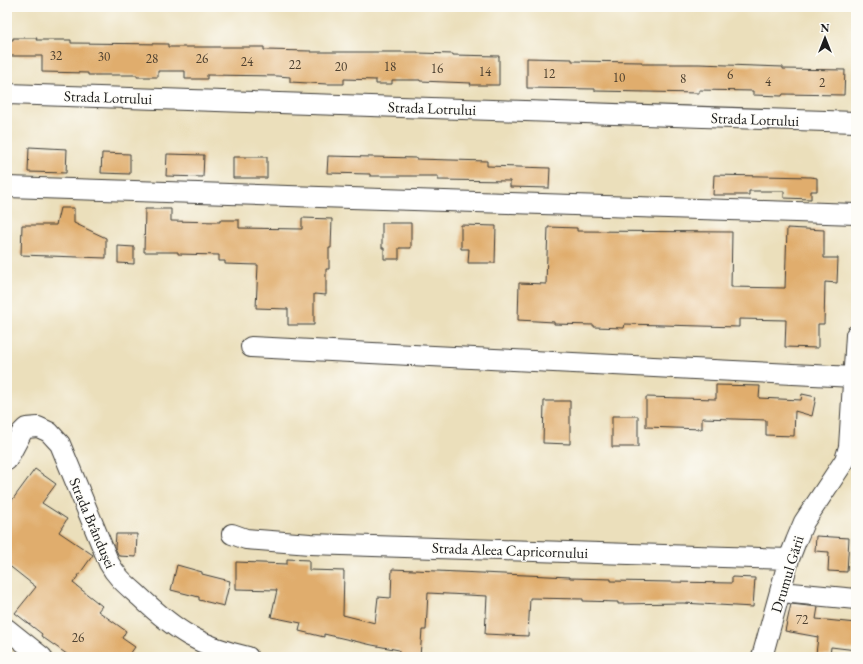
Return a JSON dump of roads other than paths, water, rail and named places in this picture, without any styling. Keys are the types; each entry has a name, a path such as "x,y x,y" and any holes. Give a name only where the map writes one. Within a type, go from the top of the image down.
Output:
{"street":[{"name":"Strada Lotrului","path":"7,94 856,122"},
{"path":"7,187 856,214"},
{"name":"Drumul Gării","path":"762,657 789,559 804,522 845,460 849,447 856,336"},
{"path":"251,347 854,377"},
{"name":"Strada Brândușei","path":"7,460 22,432 26,428 38,427 49,432 60,444 109,563 116,574 159,615 178,630 199,642 221,650 248,657"},
{"name":"Strada Aleea Capricornului","path":"232,534 246,539 310,544 789,559"},
{"path":"781,592 856,599"},
{"path":"7,629 42,657"}]}
